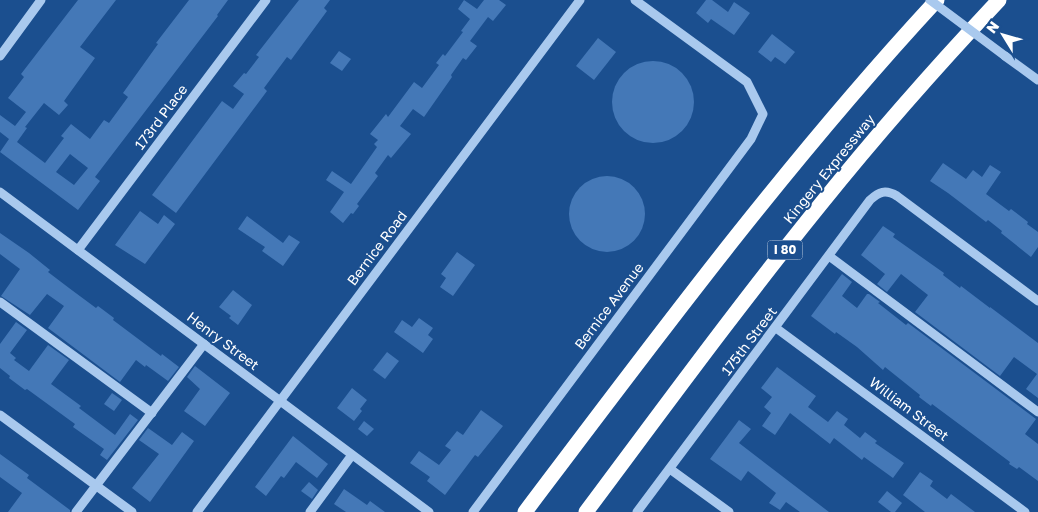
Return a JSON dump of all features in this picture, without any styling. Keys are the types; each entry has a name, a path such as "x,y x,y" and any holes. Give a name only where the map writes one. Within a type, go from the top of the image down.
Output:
{"highway":[{"path":"525,512 661,332 773,189 850,97 937,0"},
{"name":"Kingery Expressway","path":"586,512 819,205 953,48 999,0"}],"street":[{"path":"0,56 41,0"},
{"name":"173rd Place","path":"78,250 266,0"},
{"name":"Bernice Road","path":"197,512 580,0"},
{"name":"Bernice Avenue","path":"472,512 751,139 763,114 747,82 635,0"},
{"path":"930,0 1038,80"},
{"name":"175th Street","path":"637,512 870,200 878,193 884,191 897,196 1038,301"},
{"name":"Henry Street","path":"0,192 429,512"},
{"path":"829,256 1038,412"},
{"path":"0,302 152,413"},
{"name":"William Street","path":"776,328 1025,512"},
{"path":"76,512 204,344"},
{"path":"0,415 132,512"},
{"path":"310,512 352,455"},
{"path":"670,469 729,512"}],"building":[{"path":"78,0 116,0 80,47 95,58 64,101 68,105 59,115 44,103 25,127 27,128 17,142 45,163 64,138 61,136 71,124 90,139 104,120 109,123 128,97 123,93 158,44 156,43 189,0 228,0 218,16 95,177 100,181 78,210 0,152 9,139 0,132 0,115 15,126 26,112 8,98 24,77 21,74","holes":["70,154 88,168 74,185 56,172"]},
{"path":"299,0 330,0 324,8 327,11 291,60 287,57 264,88 267,91 176,213 152,195 222,101 233,109 244,94 233,86 244,73 246,74 259,57 256,55"},
{"path":"464,0 477,9 484,0 499,0 506,5 493,21 488,17 470,41 477,46 466,60 463,58 424,117 413,109 400,126 411,134 391,158 388,155 375,173 378,176 357,204 359,206 343,223 330,212 344,192 326,180 332,171 351,184 377,147 374,144 378,140 370,134 386,114 388,117 414,82 422,88 439,65 436,63 443,54 445,56 463,32 461,31 470,19 458,9"},
{"path":"706,0 712,0 728,12 734,2 750,13 734,35 711,19 708,23 696,13"},
{"path":"772,34 795,52 785,64 775,57 771,62 758,52"},
{"path":"598,38 616,52 594,80 576,66"},
{"path":"339,51 351,59 342,71 330,63"},
{"path":"653,61 669,64 682,73 691,86 694,102 691,118 682,131 669,140 653,143 637,140 624,131 615,118 612,102 615,86 624,73 637,64"},
{"path":"943,163 966,179 973,170 982,177 990,165 1001,172 986,194 1009,211 1011,209 1038,232 1038,247 1031,257 988,220 986,222 930,181"},
{"path":"607,176 622,179 634,187 642,199 645,214 642,229 634,241 622,249 607,252 592,249 580,241 572,229 569,214 572,199 580,187 592,179"},
{"path":"140,211 158,224 164,215 175,224 145,264 115,245"},
{"path":"247,216 283,243 289,235 300,242 283,266 262,251 265,247 238,229"},
{"path":"883,226 895,234 893,237 944,273 943,275 960,288 961,286 1038,343 1038,398 1026,389 1037,374 1014,357 1000,376 915,312 928,295 901,274 887,292 877,284 885,274 861,255"},
{"path":"0,233 29,253 50,270 48,272 69,288 96,308 98,306 114,318 113,320 179,367 168,381 136,360 120,382 48,328 64,306 47,294 30,315 1,296 20,269 0,254"},
{"path":"457,252 475,265 453,296 440,287 446,278 441,274"},
{"path":"842,274 852,282 842,296 857,308 867,294 869,294 906,325 908,323 1036,419 1025,434 1038,444 1038,481 1019,467 1017,469 1009,464 1010,462 963,427 932,404 931,406 919,397 920,395 885,367 883,370 857,347 836,332 835,334 811,316"},
{"path":"233,290 252,305 238,325 229,318 231,316 219,307"},
{"path":"419,318 433,328 428,335 433,339 423,353 394,332 402,320 412,327"},
{"path":"16,322 27,330 10,353 16,358 14,360 29,371 48,345 69,360 51,384 81,406 79,408 115,435 130,414 138,420 107,460 100,455 104,449 73,427 75,424 27,389 25,390 9,378 10,376 0,368 0,344"},
{"path":"387,352 399,361 385,379 373,370"},
{"path":"195,366 230,393 205,426 184,411 200,389 187,377"},
{"path":"777,367 816,396 808,407 828,422 837,411 848,419 844,425 860,438 865,432 877,441 875,443 904,463 893,478 864,457 862,460 834,438 830,444 790,413 775,435 762,426 771,413 764,407 772,397 761,388"},
{"path":"352,388 367,400 360,409 362,411 354,421 337,408"},
{"path":"112,393 122,400 114,411 104,404"},
{"path":"481,410 503,426 478,457 475,455 445,495 427,481 430,477 410,463 419,451 439,465 451,450 445,446 457,431 463,435"},
{"path":"739,420 751,429 739,443 829,512 800,512 786,502 780,510 769,503 776,493 748,471 741,481 710,459"},
{"path":"364,421 374,429 367,436 358,429"},
{"path":"148,428 172,445 182,432 194,441 150,502 132,488 159,454 139,440"},
{"path":"293,436 328,464 317,478 296,462 284,478 281,476 266,496 255,487"},
{"path":"0,454 29,475 27,478 70,510 70,512 8,512 22,493 0,477"},
{"path":"920,472 933,481 930,486 947,499 951,494 975,512 925,512 903,495"},
{"path":"309,482 318,490 312,499 301,491"},
{"path":"344,489 367,505 370,501 385,512 346,512 334,504"},
{"path":"887,491 902,503 895,512 891,512 878,502"}]}
